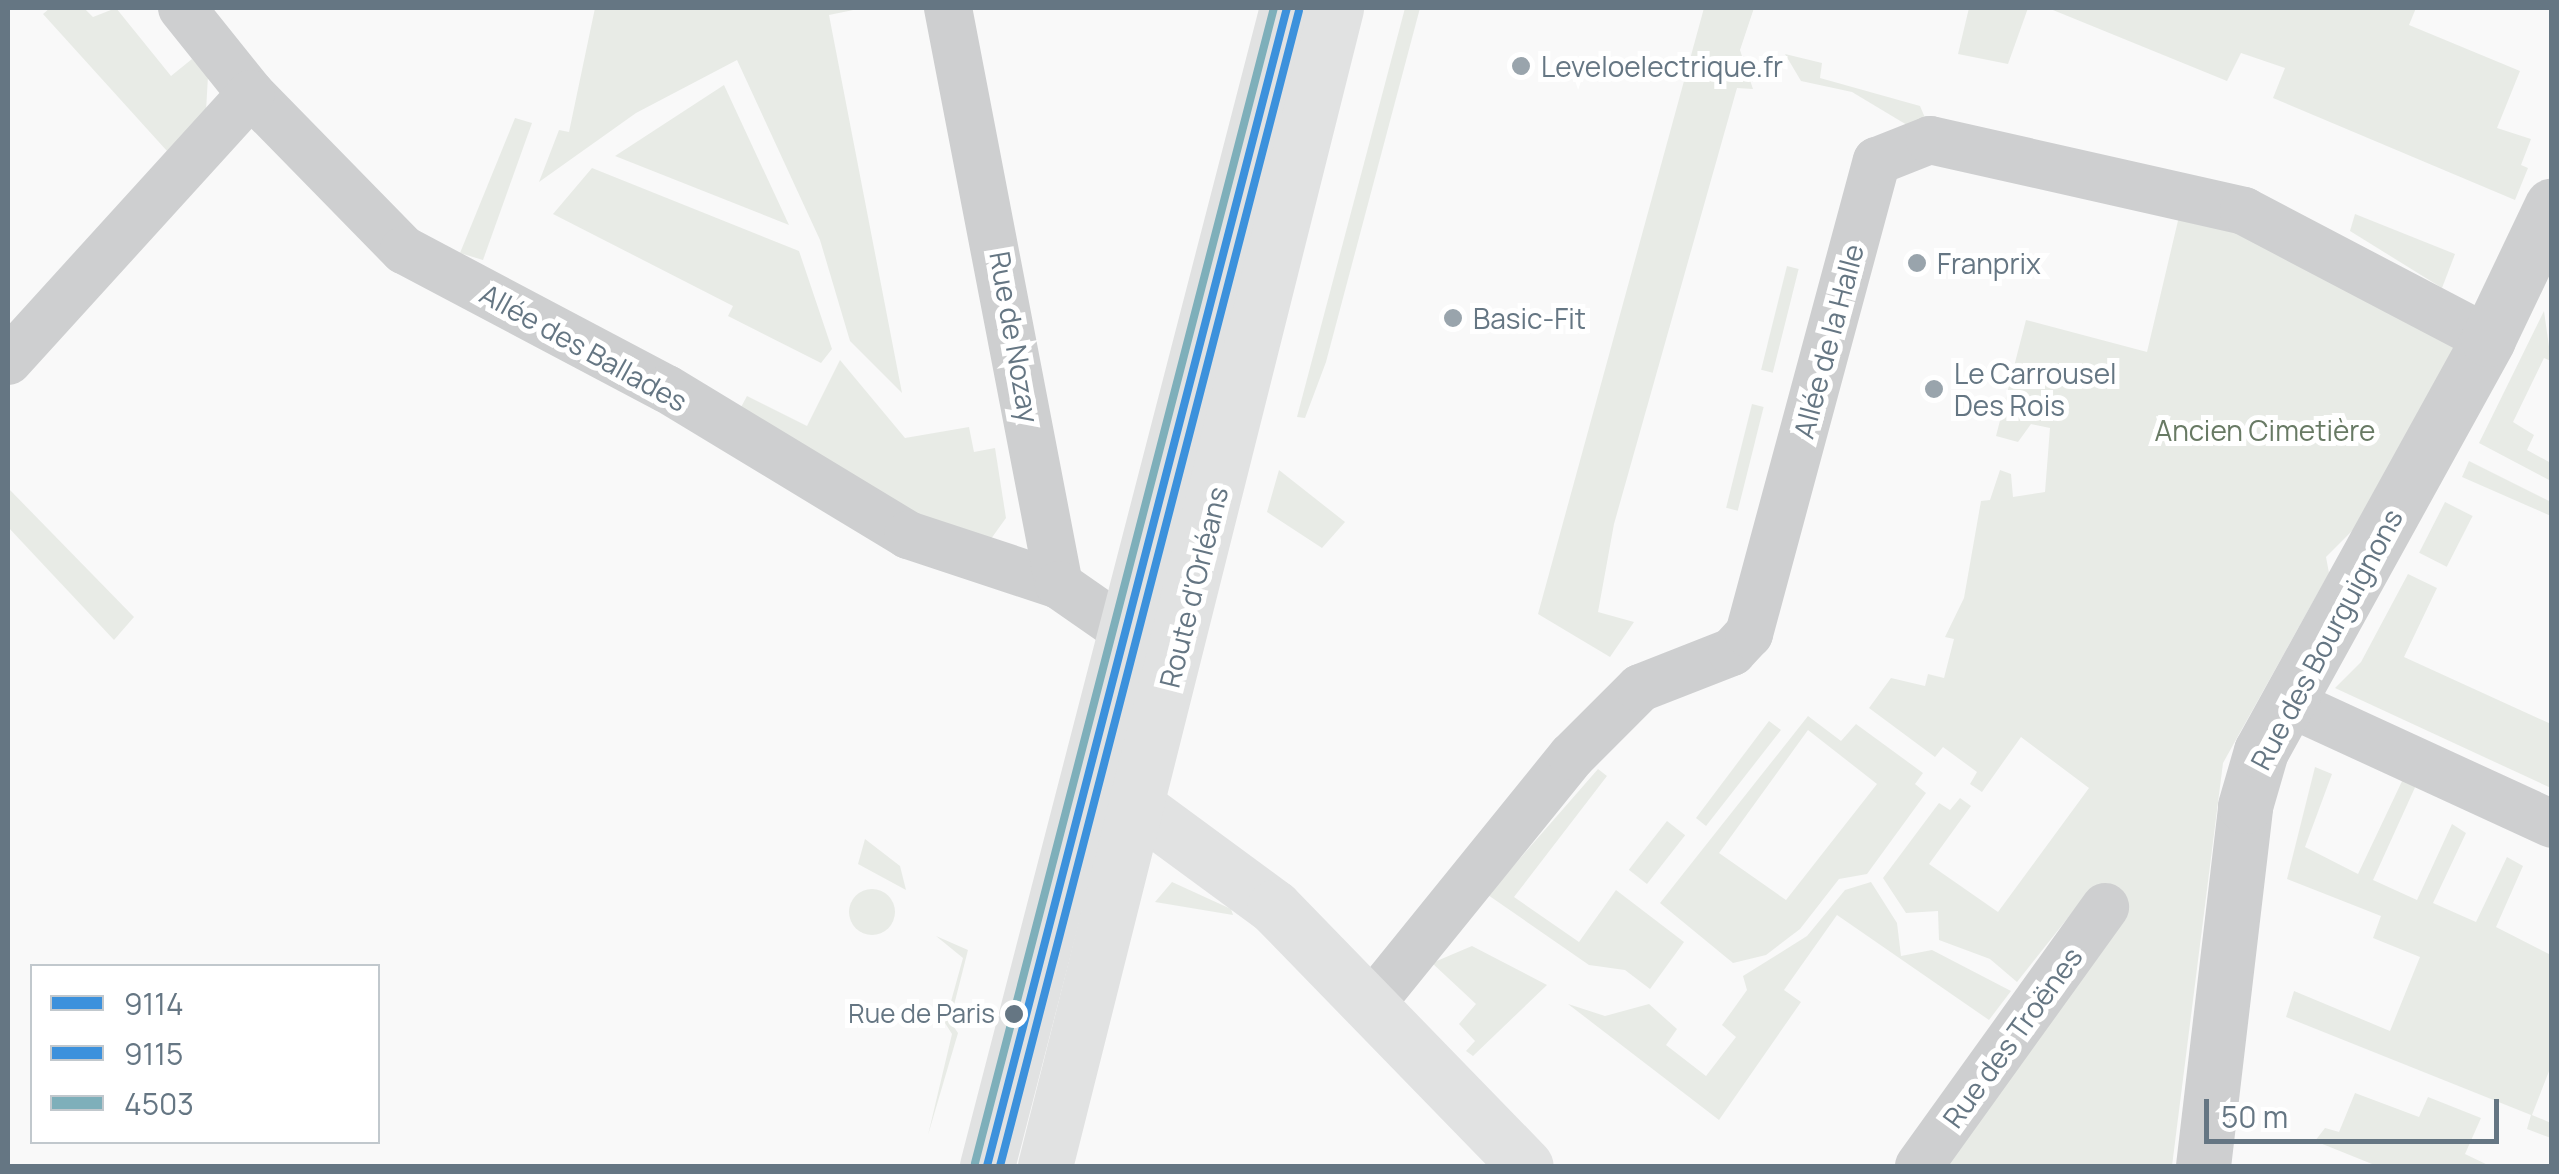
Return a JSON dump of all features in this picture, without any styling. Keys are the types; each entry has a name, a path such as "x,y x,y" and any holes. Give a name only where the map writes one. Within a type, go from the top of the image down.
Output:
{"main road":[{"name":"Route d'Orléans","path":"987,1166 1287,8"},
{"name":"Route d'Orléans","path":"1046,1166 1336,8"},
{"path":"1138,807 1221,860 1371,1004 1526,1166"}],"street":[{"name":"Allée des Ballades","path":"182,8 250,94 404,250 644,377 908,535 1059,585"},
{"name":"Rue de Nozay","path":"948,8 1059,585"},
{"path":"8,361 250,94"},
{"name":"Allée de la Halle","path":"1371,1004 1441,915 1640,688 1732,652 1748,634 1877,161 1930,140 2244,211 2488,339"},
{"name":"Rue des Bourguignons","path":"2202,1166 2245,806 2287,702 2488,339 2552,205"},
{"path":"1059,585 1128,633"},
{"path":"2287,702 2552,824"},
{"name":"Rue des Troënes","path":"1919,1166 2104,907"}],"green space":[{"path":"50,8 84,8 93,17 116,8 171,76 192,59 208,76 206,111 167,151 43,14"},
{"path":"595,8 863,8 829,15 902,393 850,341 820,240 737,60 636,113 539,182 559,130 569,132"},
{"path":"1405,8 1420,8 1326,362 1305,418 1297,417"},
{"path":"1704,8 1754,8 1740,50 1753,89 1737,88 1614,524 1598,612 1634,622 1610,657 1538,614"},
{"path":"1969,8 2028,8 2008,64 1958,54"},
{"path":"2048,8 2416,8 2409,25 2520,71 2497,128 2531,139 2521,165 2528,168 2515,200 2273,98 2285,68 2241,53 2227,81"},
{"path":"1785,54 1822,63 1820,78 1920,106 1926,120 1907,125 1852,92 1801,81"},
{"path":"724,85 789,225 615,156"},
{"path":"515,118 532,123 483,260 460,253"},
{"path":"592,168 799,251 832,349 821,363 728,316 733,306 553,214"},
{"name":"Ancien Cimetière","path":"2181,208 2239,220 2457,343 2355,528 2326,557 2329,573 2223,763 2172,1166 1941,1166 2086,895 2017,982 1990,959 1939,940 1938,911 1906,913 1883,878 1939,803 1950,810 1960,798 1971,806 1929,864 1998,912 2089,788 2021,737 1982,792 1970,784 1977,772 1943,747 1935,757 1869,708 1891,678 1925,686 1928,674 1944,678 1954,639 1945,637 1964,598 1981,501 1990,500 2000,470 2011,474 2013,497 2045,492 2050,428 2031,424 2018,442 1996,436 2026,320 2147,352"},
{"path":"2355,214 2455,254 2442,288 2350,231"},
{"path":"1787,266 1799,269 1773,373 1761,370"},
{"path":"2544,311 2551,361 2544,358 2513,422 2534,435 2527,450 2551,463 2551,481 2479,443"},
{"path":"840,360 905,438 969,427 974,452 995,448 1006,518 988,543 927,522 740,409 747,396 807,426"},
{"path":"1752,404 1764,407 1738,511 1726,508"},
{"path":"2469,461 2551,502 2551,516 2462,477"},
{"path":"1279,470 1345,522 1322,548 1267,512"},
{"path":"8,488 134,617 114,640 8,527"},
{"path":"2445,502 2473,516 2447,567 2419,553"},
{"path":"2408,574 2437,588 2404,657 2551,724 2551,788 2335,688 2361,662"},
{"path":"1808,716 1841,741 1856,724 1923,773 1915,784 1926,793 1867,874 1839,879 1800,929 1766,955 1733,963 1660,903","holes":["1808,730 1877,784 1786,900 1719,853"]},
{"path":"1769,721 1781,730 1706,826 1696,818"},
{"path":"2315,767 2332,774 2305,847 2358,874 2404,777 2417,783 2373,880 2417,900 2452,824 2466,833 2433,903 2476,922 2507,857 2523,866 2496,927 2551,955 2551,1066 2532,1115 2551,1123 2551,1138 2527,1129 2531,1115 2286,1017 2294,991 2390,1031 2420,957 2373,938 2381,916 2287,879"},
{"path":"1598,769 1607,776 1514,897 1579,942 1616,890 1684,942 1650,989 1625,970 1589,965 1488,895"},
{"path":"1667,821 1685,835 1647,884 1629,870"},
{"path":"865,839 900,866 906,890 858,864"},
{"path":"1172,882 1231,909 1233,915 1155,902"},
{"path":"1871,882 1897,923 1901,956 1932,950 2011,991 1989,1020 1837,915 1784,990 1801,1002 1719,1120 1568,1004 1605,1016 1649,1004 1677,1029 1666,1045 1706,1076 1736,1037 1722,1025 1747,990 1743,976 1807,936 1845,890"},
{"path":"872,889 888,896 895,912 888,928 872,935 856,928 849,912 856,896"},
{"path":"936,936 968,950 950,1021 958,1033 928,1135 952,1034 945,1023 963,958"},
{"path":"1472,946 1547,985 1473,1056 1466,1051 1475,1041 1459,1024 1476,1004 1432,963"},
{"path":"2355,1093 2419,1117 2428,1097 2481,1118 2465,1154 2490,1166 2377,1166 2315,1141 2325,1128 2339,1132"}],"transit line":[{"name":"4503","path":"975,1163 1274,8"},
{"name":"9114","path":"987,1166 1287,8"},
{"name":"9115","path":"1000,1166 1299,11"}],"place":[{"name":"Leveloelectrique.fr","path":"1521,66"},
{"name":"Franprix","path":"1917,263"},
{"name":"Basic-Fit","path":"1453,318"},
{"name":"Le Carrousel Des Rois","path":"1934,389"},
{"name":"Rue de Paris","path":"1014,1014"}]}
